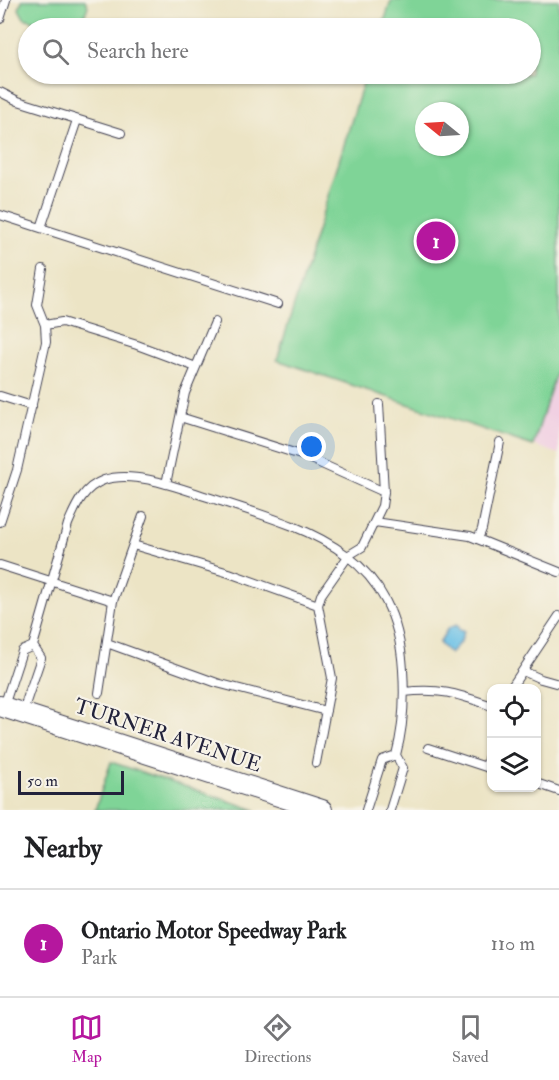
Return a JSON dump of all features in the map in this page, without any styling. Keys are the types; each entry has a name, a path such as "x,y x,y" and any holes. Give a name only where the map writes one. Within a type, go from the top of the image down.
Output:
{"street":[{"name":"TURNER AVENUE","path":"2,707 322,810"}],"lane":[{"path":"0,19 6,0"},
{"path":"0,92 18,101 121,133"},
{"path":"41,228 77,120"},
{"path":"0,215 278,304"},
{"path":"0,522 3,504 17,470 46,342 45,326 37,305 43,269"},
{"path":"45,326 62,322 137,345 196,368"},
{"path":"166,484 185,393 215,322"},
{"path":"0,396 32,406"},
{"path":"316,763 332,678 318,605 321,595 349,555 362,547 382,506 384,492 379,404"},
{"path":"180,417 304,456 384,492"},
{"path":"478,539 500,442"},
{"path":"23,713 40,658 33,646 75,507 83,494 94,484 106,479 121,477 166,484 297,527 349,555 365,571 392,611 402,654 405,712 402,736 396,755 403,768 390,810"},
{"path":"99,693 113,601 143,516"},
{"path":"375,522 470,536 559,572"},
{"path":"133,545 229,573 318,605"},
{"path":"0,565 113,601"},
{"path":"514,684 559,616"},
{"path":"107,643 217,683 326,711"},
{"path":"2,707 22,651 33,646"},
{"path":"523,671 559,684"},
{"path":"404,692 442,691 487,704"},
{"path":"428,748 487,767"},
{"path":"366,810 382,760 396,755"},
{"path":"541,784 559,791"}],"shaded area":[{"path":"559,363 559,454 533,445"}],"green space":[{"path":"22,0 85,0 88,6 84,18 24,18 19,9"},
{"path":"394,0 559,0 559,363 533,446 277,360 363,84 541,84 541,18 385,18 391,1"},
{"path":"111,762 256,810 95,810"}],"water":[{"path":"457,625 459,630 464,631 461,641 450,654 439,643 448,628"}],"place":[{"name":"Ontario Motor Speedway Park","path":"436,241"}]}
